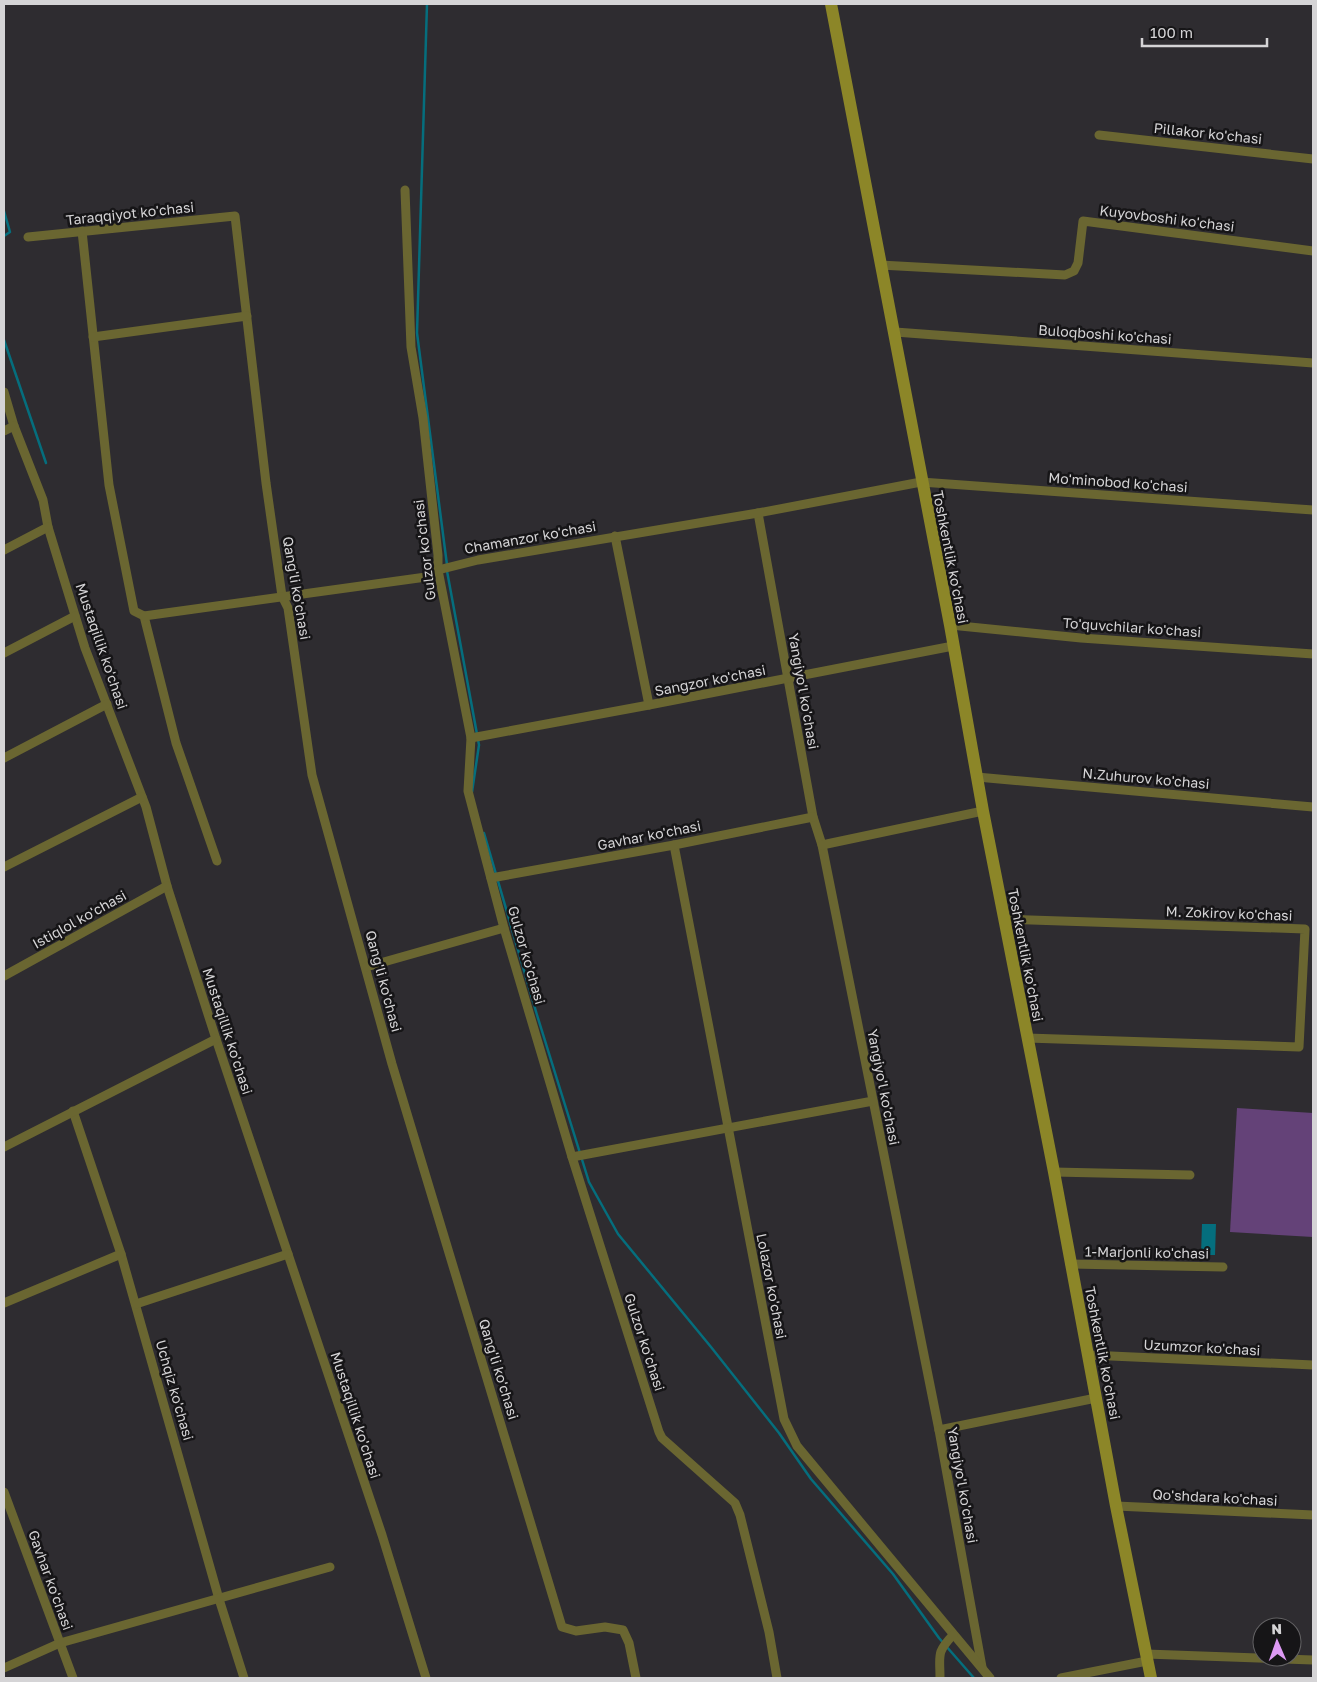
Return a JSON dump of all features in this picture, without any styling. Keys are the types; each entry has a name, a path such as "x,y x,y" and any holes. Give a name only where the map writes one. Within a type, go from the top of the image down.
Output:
{"main road":[{"name":"Toshkentlik ko'chasi","path":"831,4 880,265 895,332 983,812 1054,1172 1116,1506 1151,1678"}],"street":[{"name":"Pillakor ko'chasi","path":"1099,135 1313,159"},
{"name":"Gulzor ko'chasi","path":"405,190 411,347 423,418 438,570 471,738 468,791 504,928 572,1158 659,1432 662,1438 735,1503 740,1515 769,1632 777,1678"},
{"name":"Taraqqiyot ko'chasi","path":"28,237 235,216"},
{"name":"Qang'li ko'chasi","path":"235,216 266,483 282,596 288,608 312,774 392,1064 562,1627 576,1631 605,1627 623,1630 629,1643 636,1678"},
{"name":"Kuyovboshi ko'chasi","path":"880,265 1065,275 1074,271 1078,263 1082,221 1313,251"},
{"path":"82,231 109,485 134,611 144,616 176,743 217,861"},
{"path":"93,337 248,316"},
{"name":"Buloqboshi ko'chasi","path":"895,332 1313,363"},
{"name":"Mustaqillik ko'chasi","path":"4,392 14,426 43,500 48,527 85,648 142,797 216,1039 382,1535 426,1678"},
{"path":"4,430 14,426"},
{"name":"Chamanzor ko'chasi","path":"144,616 426,577 438,570 478,560 758,513 921,482"},
{"name":"Mo'minobod ko'chasi","path":"921,482 1313,510"},
{"name":"Yangiyo'l ko'chasi","path":"758,513 813,817 822,845 939,1430 982,1667"},
{"path":"4,550 48,527"},
{"path":"615,536 649,705"},
{"path":"4,653 75,616"},
{"name":"To'quvchilar ko'chasi","path":"950,625 1082,638 1313,654"},
{"name":"Sangzor ko'chasi","path":"471,738 953,646"},
{"path":"4,758 107,704"},
{"name":"N.Zuhurov ko'chasi","path":"977,777 1313,807"},
{"path":"4,867 142,797"},
{"path":"822,845 983,812"},
{"name":"Gavhar ko'chasi","path":"491,878 674,845 813,817"},
{"name":"Lolazor ko'chasi","path":"674,845 784,1419 798,1446 990,1678"},
{"name":"Istiqlol ko'chasi","path":"4,976 168,886"},
{"name":"M. Zokirov ko'chasi","path":"1004,919 1305,929 1299,1047 1028,1038"},
{"path":"366,967 504,928"},
{"path":"4,1147 216,1039"},
{"path":"572,1158 873,1102"},
{"name":"Uchqiz ko'chasi","path":"73,1111 121,1254 219,1598 244,1678"},
{"path":"1054,1172 1190,1175"},
{"path":"4,1303 121,1254"},
{"path":"136,1304 288,1254"},
{"name":"1-Marjonli ko'chasi","path":"1070,1264 1223,1267"},
{"name":"Uzumzor ko'chasi","path":"1089,1355 1313,1366"},
{"path":"939,1430 1096,1398"},
{"name":"Gavhar ko'chasi","path":"4,1492 73,1678"},
{"name":"Qo'shdara ko'chasi","path":"1116,1506 1313,1515"},
{"path":"4,1668 60,1643 330,1567"},
{"path":"940,1678 940,1652 953,1635"},
{"path":"1061,1678 1147,1658 1313,1660"}],"shaded area":[{"path":"1237,1108 1313,1113 1313,1237 1230,1232"}],"water":[{"path":"1202,1224 1216,1224 1215,1255 1201,1255"}],"waterway":[{"path":"427,4 417,333 447,565"},
{"path":"4,211 10,232 4,236"},
{"path":"4,340 46,463"},
{"path":"447,571 479,745 472,792"},
{"path":"484,833 537,1015 589,1182 618,1234 779,1433 811,1479 893,1574 939,1638 974,1678"}]}
